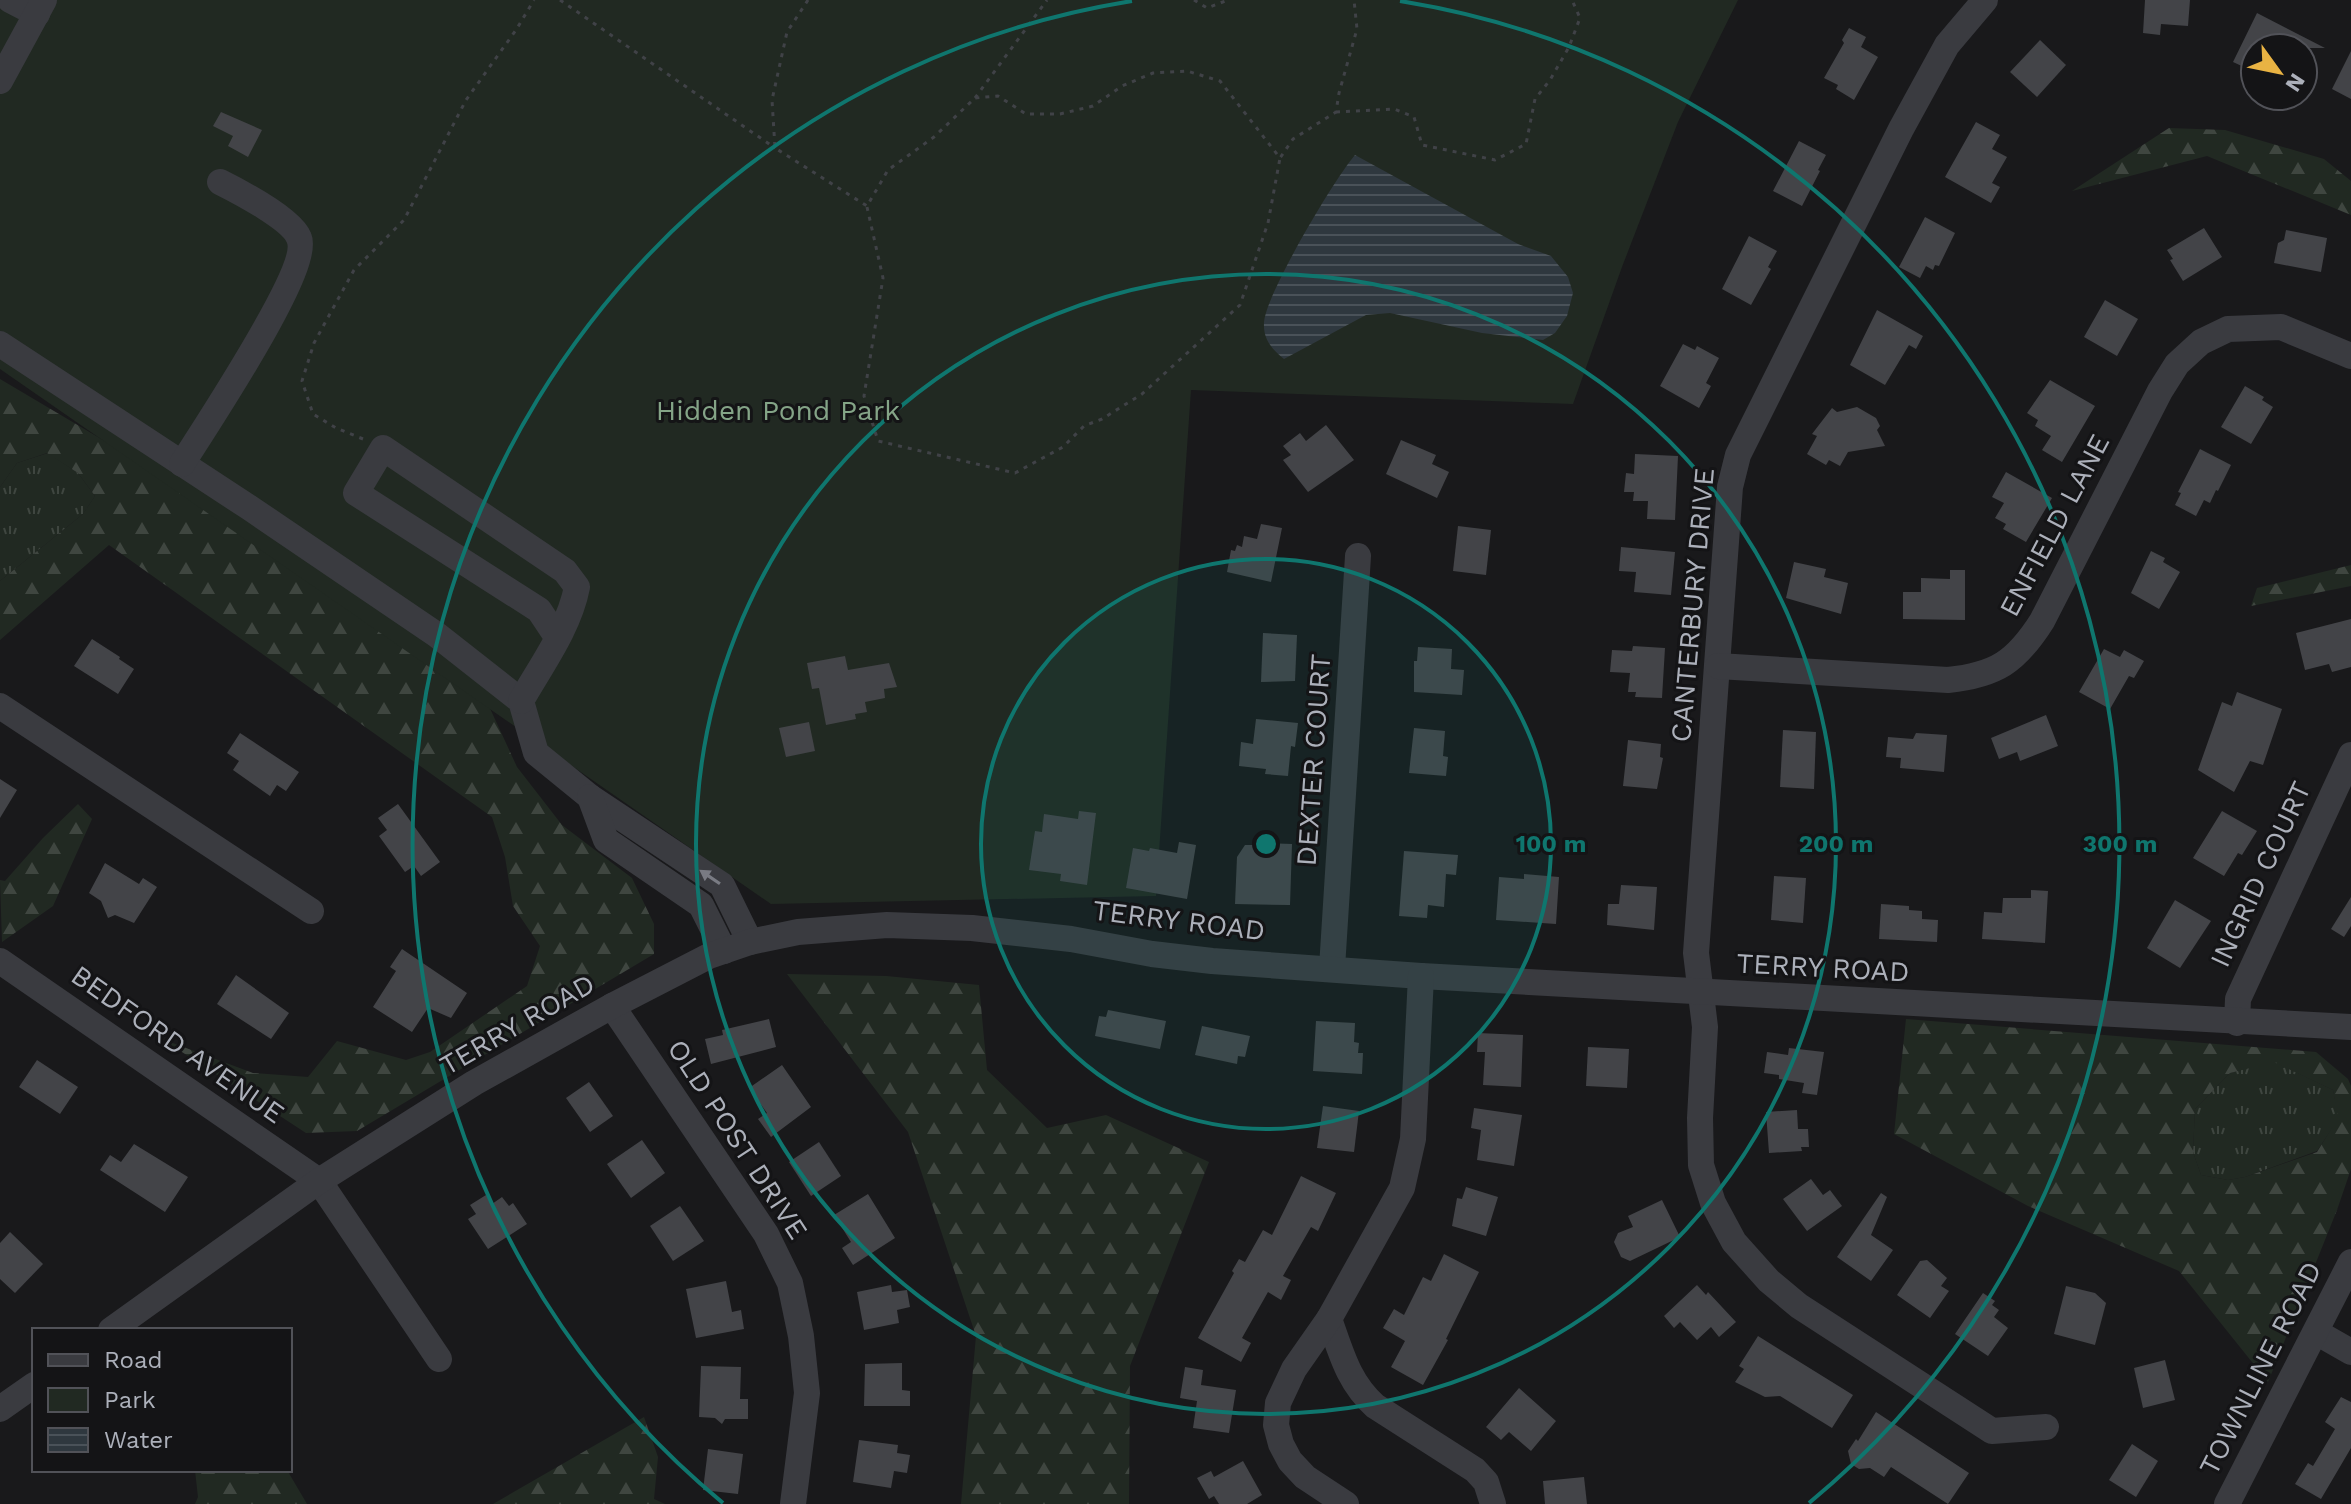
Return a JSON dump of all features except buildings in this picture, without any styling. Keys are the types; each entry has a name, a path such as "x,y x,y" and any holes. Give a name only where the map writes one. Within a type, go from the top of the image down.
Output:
{"street":[{"path":"4,66 40,7 10,0"},
{"name":"CANTERBURY DRIVE","path":"1985,0 1947,45 1901,129 1738,455 1730,487 1696,953 1705,1027 1701,1165 1713,1203 1734,1242 1769,1281 1799,1306 1992,1431 2046,1427"},
{"path":"182,464 280,303 300,251 300,238 294,231 256,200 220,182"},
{"name":"ENFIELD LANE","path":"1718,666 1948,680 1979,677 2026,646 2042,621 2160,391 2177,364 2201,342 2228,329 2281,327 2351,356"},
{"path":"0,344 437,635 521,701 536,753 590,797 722,885 750,942"},
{"path":"521,701 573,609 577,587 565,571 383,448 356,493 539,610 557,637"},
{"name":"DEXTER COURT","path":"1332,968 1358,556"},
{"path":"0,706 311,911"},
{"name":"INGRID COURT","path":"2237,1023 2238,999 2351,755"},
{"path":"590,797 606,840 701,905 724,951"},
{"name":"TERRY ROAD","path":"114,1328 319,1181 474,1083 612,1006 724,951 798,932 887,925 972,928 1071,939 1212,961 1421,976 2351,1027"},
{"name":"BEDFORD AVENUE","path":"0,961 319,1181"},
{"path":"1346,1504 1305,1477 1290,1461 1276,1425 1278,1403 1294,1369 1329,1319 1402,1188 1413,1139 1421,976"},
{"name":"OLD POST DRIVE","path":"612,1006 766,1234 790,1283 801,1336 807,1393 793,1504"},
{"path":"2299,1025 2351,1035"},
{"path":"319,1181 439,1359"},
{"name":"TOWNLINE ROAD","path":"2227,1504 2351,1262"},
{"path":"1329,1319 1349,1375 1361,1393 1375,1406 1475,1470 1486,1482 1493,1504"},
{"path":"2316,1332 2351,1352"},
{"path":"0,1409 32,1386"}],"path":[{"path":"383,448 336,428 313,414 302,381 314,343 354,270 404,220 466,100 534,0"},
{"path":"560,0 775,148 867,206"},
{"path":"775,148 772,100 787,32 808,0"},
{"path":"1047,0 975,98 934,137 888,170 867,206 883,278 864,396 878,441 1015,473 1063,447 1084,426 1102,419 1142,394 1240,305 1268,223 1280,158 1293,139 1336,112 1394,109 1414,117 1422,145 1495,160 1526,144 1535,99 1569,47 1580,18 1572,0"},
{"path":"1194,0 1207,8 1228,0"},
{"path":"1336,112 1357,29 1354,0"},
{"path":"975,98 998,96 1026,114 1060,114 1093,106 1122,86 1153,73 1187,71 1220,81 1280,158"}],"green space":[{"name":"Hidden Pond Park","path":"0,0 1738,0 1678,122 1573,404 1191,390 1156,896 771,904 0,369"},
{"path":"2169,128 2225,130 2324,159 2351,181 2351,215 2207,156 2072,191"},
{"path":"0,379 199,497 481,689 517,767 562,825 632,878 654,924 654,954 357,1131 306,1133 162,1039 253,1073 308,1077 337,1041 406,1060 430,1052 527,986 540,946 513,906 505,857 492,817 109,545 0,640 0,581 83,514 95,496 78,473 47,453 17,463 0,487"},
{"path":"48,453 78,473 95,496 83,514 0,581 0,487 17,463"},
{"path":"2351,565 2351,586 2251,606 2257,588"},
{"path":"78,804 92,819 53,906 2,942 0,880 5,881"},
{"path":"787,974 886,976 979,985 987,1070 1047,1128 1106,1115 1209,1162 1130,1366 1129,1504 961,1504 976,1336 908,1132"},
{"path":"1906,1019 2316,1052 2348,1079 2351,1086 2351,1169 2268,1382 2179,1271 2028,1206 1894,1134","holes":["2274,1062 2333,1090 2338,1118 2317,1152 2245,1177 2228,1180 2201,1175 2193,1152 2195,1109 2230,1073"]},
{"path":"2273,1061 2333,1090 2339,1118 2317,1151 2245,1177 2228,1180 2201,1175 2193,1152 2195,1109 2230,1073"},
{"path":"644,1417 658,1457 654,1499 665,1504 493,1504"},
{"path":"195,1472 288,1472 307,1504 195,1504 198,1497"}],"water":[{"path":"1355,155 1518,244 1551,256 1568,277 1573,293 1567,316 1555,333 1543,340 1482,333 1390,313 1366,315 1284,359 1280,356 1265,335 1267,309 1302,237"}]}
